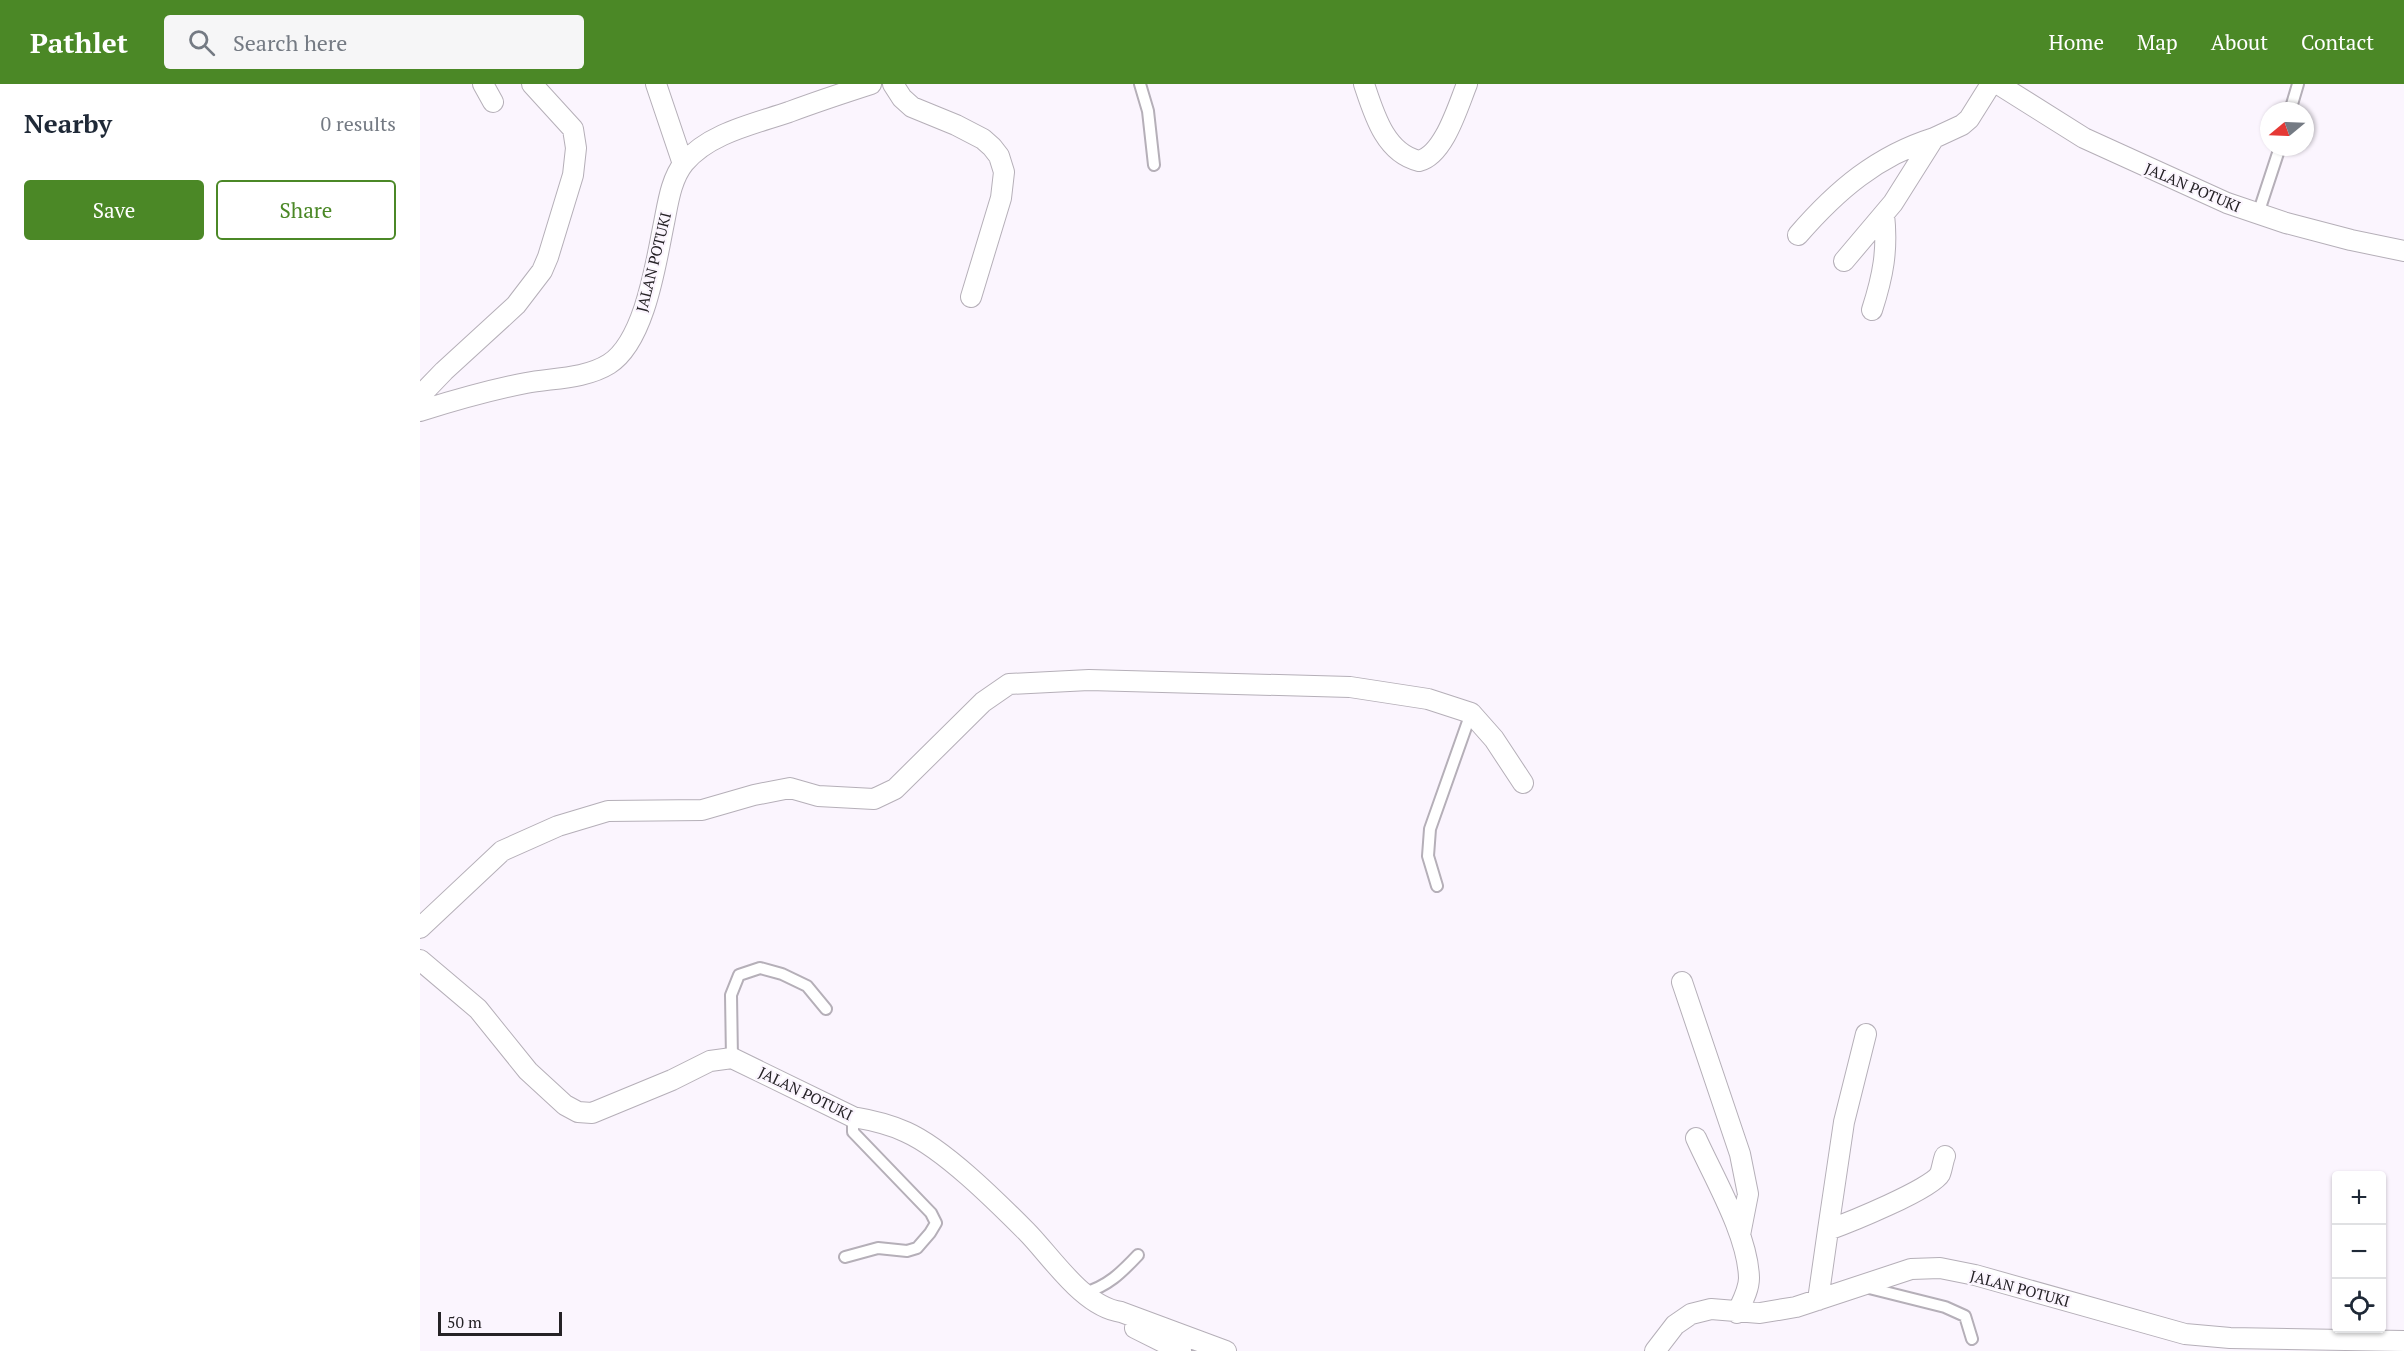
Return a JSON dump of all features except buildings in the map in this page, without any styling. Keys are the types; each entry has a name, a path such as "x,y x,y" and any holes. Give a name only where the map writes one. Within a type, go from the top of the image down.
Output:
{"street":[{"path":"483,84 493,102"},
{"path":"420,396 516,305 536,280 548,257 573,175 576,148 573,129 532,84"},
{"path":"656,84 683,164"},
{"name":"JALAN POTUKI","path":"420,411 494,390 584,374 609,364 625,349 637,327 655,264 675,178 683,164 695,152 730,132 871,84"},
{"path":"893,84 902,98 912,106 983,139 999,156 1004,172 1001,198 971,297"},
{"path":"1365,84 1374,111 1391,145 1399,153 1419,161 1434,154 1445,135 1467,84"},
{"path":"1798,235 1824,206 1869,169 1897,152 1962,125 1969,119 1991,84"},
{"name":"JALAN POTUKI","path":"1998,84 2084,138 2209,196 2258,214 2351,240 2404,251"},
{"path":"1844,261 1884,214 1934,138"},
{"path":"1872,310 1879,288 1887,240 1884,214"},
{"path":"420,928 502,851 558,826 608,811 702,810 754,795 790,788 818,796 874,799 895,789 983,702 1009,684 1089,680 1350,687 1428,699 1471,713 1494,739 1523,783"},
{"path":"420,960 478,1009 528,1071 565,1105 578,1112 592,1113 663,1084 710,1061 732,1058"},
{"path":"1682,982 1740,1154 1748,1194 1740,1235"},
{"path":"1818,1300 1844,1122 1866,1034"},
{"name":"JALAN POTUKI","path":"732,1058 854,1117 873,1120 908,1132 946,1157 1026,1231 1084,1293 1111,1311 1121,1312 1226,1351"},
{"path":"1696,1138 1740,1235 1749,1278 1747,1291 1737,1313"},
{"path":"1828,1230 1856,1220 1924,1186 1939,1175 1945,1156"},
{"name":"JALAN POTUKI","path":"1655,1351 1676,1325 1691,1314 1711,1309 1737,1313 1760,1313 1796,1307 1911,1269 1940,1268 1975,1275 2185,1334 2230,1338 2404,1341"},
{"path":"1111,1311 1131,1326 1181,1351"}],"lane":[{"path":"1140,84 1148,111 1154,165"},
{"path":"2293,102 2298,84"},
{"path":"2258,214 2277,156"},
{"path":"1437,886 1428,856 1430,829 1471,713"},
{"path":"732,1058 731,995 739,975 760,968 782,974 807,986 826,1009"},
{"path":"845,1257 878,1248 907,1251 917,1248 936,1222 931,1213 853,1132 854,1117"},
{"path":"1084,1293 1101,1288 1113,1280 1138,1255"},
{"path":"1862,1286 1945,1306 1965,1316 1972,1339"}]}
